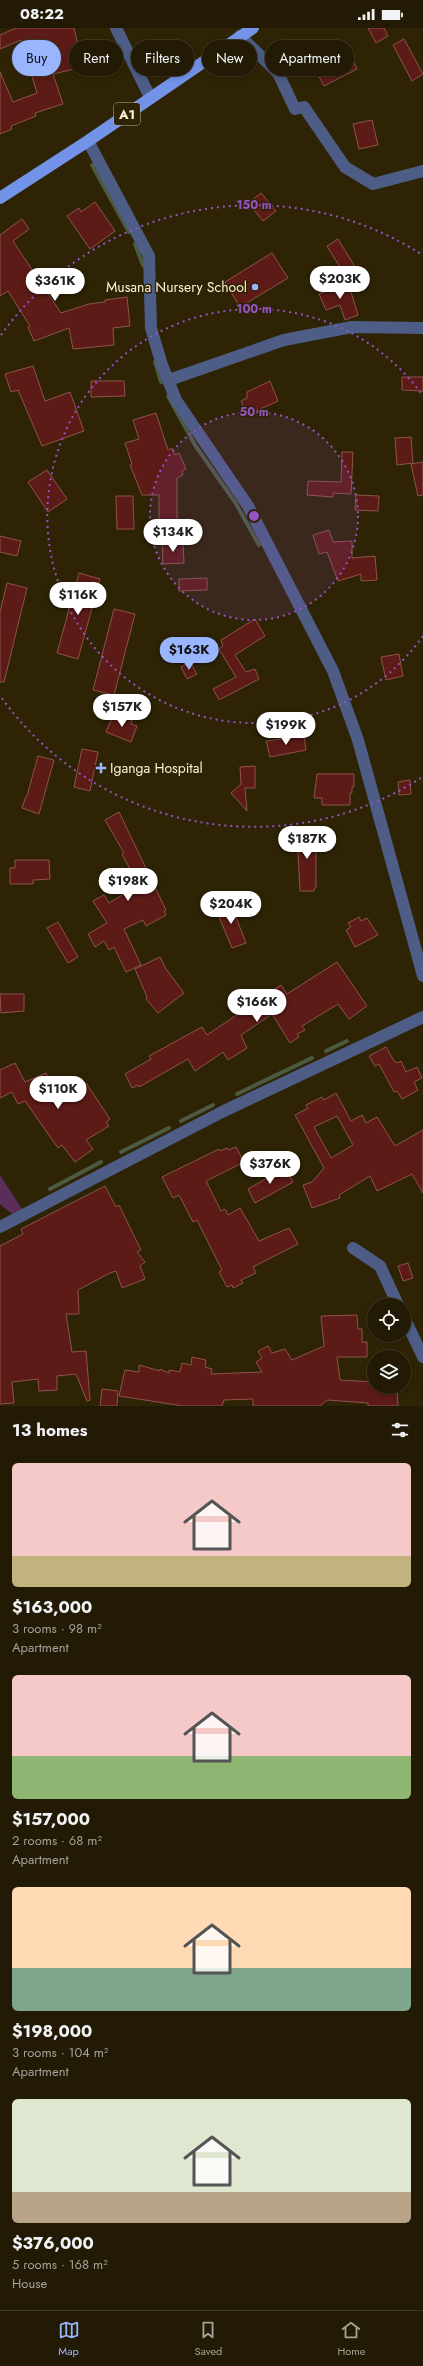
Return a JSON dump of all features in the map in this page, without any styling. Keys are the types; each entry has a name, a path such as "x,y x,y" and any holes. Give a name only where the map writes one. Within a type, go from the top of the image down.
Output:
{"main road":[{"name":"A1","path":"0,198 88,141 150,97 253,28"}],"street":[{"path":"116,28 150,97"},
{"path":"240,36 278,73 295,109 304,107 346,167 373,184 423,171"},
{"path":"88,141 149,256 151,328 162,365 176,400 248,506 333,671 358,740 423,976"},
{"path":"169,380 284,340 352,327 423,328"},
{"path":"0,1227 222,1112 423,1016"},
{"path":"353,1248 380,1266 395,1298"},
{"path":"411,1332 423,1357"}],"shaded area":[{"path":"0,1175 22,1209 12,1214 0,1204"}],"building":[{"path":"16,28 74,28 77,40 69,40 69,70 61,72 61,40 12,40 12,44 0,49 0,35"},
{"path":"368,28 384,28 388,36 376,43"},
{"path":"404,39 423,74 412,81 393,45"},
{"path":"354,63 357,69 354,71"},
{"path":"0,72 13,102 37,93 32,76 54,76 63,104 35,113 36,116 11,126 12,129 0,134"},
{"path":"319,76 343,76 324,86"},
{"path":"372,120 378,145 359,149 353,124"},
{"path":"261,193 276,211 263,221 248,203"},
{"path":"95,202 115,231 90,249 67,216 79,208 81,212"},
{"path":"22,219 29,229 13,241 61,313 89,304 105,302 105,300 127,297 130,326 113,328 114,345 73,349 69,328 34,341 28,327 30,326 8,291 0,296 0,235"},
{"path":"338,239 360,275 349,282 327,246"},
{"path":"272,253 288,278 240,307 225,282"},
{"path":"348,282 358,315 345,320 340,305 326,310 319,294"},
{"path":"33,366 45,401 70,392 84,431 42,446 18,390 11,392 5,374"},
{"path":"402,377 423,377 423,391 402,390"},
{"path":"91,381 124,381 125,396 91,397"},
{"path":"270,381 278,401 247,415 241,401 247,398 247,392"},
{"path":"156,413 168,450 172,448 175,455 179,453 186,469 182,471 183,475 177,478 177,521 159,521 159,495 142,495 130,465 132,464 125,443 139,439 133,420"},
{"path":"411,437 413,463 397,465 395,438"},
{"path":"342,452 353,452 351,494 333,493 333,497 307,495 308,481 341,482"},
{"path":"423,462 423,495 418,496 411,464"},
{"path":"47,470 67,499 48,512 28,482"},
{"path":"356,495 379,496 378,511 355,510"},
{"path":"116,496 133,496 134,529 117,529"},
{"path":"329,530 333,542 352,541 352,558 375,556 377,580 361,581 361,574 338,581 327,552 319,554 313,535"},
{"path":"0,536 21,541 17,556 0,552"},
{"path":"162,542 183,542 184,563 163,564"},
{"path":"79,573 100,579 78,659 57,653"},
{"path":"207,578 207,590 179,591 179,579"},
{"path":"7,583 27,588 4,682 0,682 0,612"},
{"path":"114,609 135,614 114,695 93,690"},
{"path":"255,619 265,636 235,655 246,672 255,669 259,679 219,700 213,689 236,677 219,649 223,646 221,640"},
{"path":"399,654 403,676 386,680 381,657"},
{"path":"190,662 197,674 187,679 181,667"},
{"path":"119,714 132,720 131,724 137,726 131,742 106,732 112,718 117,720"},
{"path":"304,736 306,750 270,757 266,741"},
{"path":"82,749 98,752 90,791 74,787"},
{"path":"38,756 54,760 39,814 22,808 27,796"},
{"path":"255,766 255,788 245,788 247,811 231,793 241,784 240,767"},
{"path":"317,774 354,774 354,787 352,787 352,793 350,793 350,805 322,805 322,798 314,798"},
{"path":"410,780 411,794 399,795 398,782"},
{"path":"119,812 166,910 164,911 166,915 146,926 143,920 124,929 141,965 126,972 114,947 109,950 104,941 95,947 88,934 107,923 93,901 104,895 109,903 129,891 127,887 137,882 122,854 124,853 105,820"},
{"path":"316,831 316,888 314,888 314,891 300,891 297,832"},
{"path":"15,860 49,860 50,879 33,880 33,884 10,884 10,868 15,868"},
{"path":"230,902 246,943 232,948 215,907"},
{"path":"359,917 361,921 367,918 378,935 355,947 346,930 351,927 348,923"},
{"path":"58,922 78,957 68,963 47,928"},
{"path":"160,957 166,969 184,993 158,1013 146,999 147,997 135,969"},
{"path":"337,962 367,1006 349,1019 338,1004 302,1026 305,1030 297,1034 299,1037 290,1043 272,1014 241,1035 247,1048 228,1060 223,1052 195,1071 188,1059 139,1087 138,1085 132,1088 125,1074 151,1059 149,1056 202,1027 207,1035 281,985 287,994"},
{"path":"0,994 24,994 24,1011 1,1013"},
{"path":"386,1047 394,1061 397,1063 401,1061 406,1072 417,1067 422,1078 414,1082 418,1090 402,1099 397,1091 394,1092 379,1064 375,1066 369,1056"},
{"path":"15,1063 25,1082 46,1073 57,1099 86,1083 110,1119 106,1122 109,1126 86,1140 93,1149 75,1162 62,1145 58,1148 25,1101 18,1104 12,1092 0,1098 0,1070"},
{"path":"336,1093 351,1121 362,1115 366,1123 377,1117 395,1146 423,1130 423,1193 412,1174 377,1191 370,1176 339,1195 340,1198 312,1208 303,1185 312,1182 324,1168 295,1115 308,1108 306,1105 322,1097 324,1100","holes":["337,1116 353,1145 331,1158 314,1127"]},
{"path":"236,1147 244,1162 206,1181 221,1211 225,1209 228,1215 240,1208 259,1241 289,1228 298,1244 253,1267 256,1273 241,1280 243,1283 233,1288 232,1285 227,1287 219,1272 222,1270 197,1220 193,1222 179,1195 173,1198 162,1177 219,1149 220,1151 227,1148 228,1150"},
{"path":"285,1168 293,1182 255,1203 248,1189"},
{"path":"105,1186 116,1207 119,1205 141,1250 137,1252 145,1262 140,1266 145,1279 122,1288 116,1271 110,1273 78,1290 79,1314 66,1314 72,1352 86,1351 90,1400 87,1401 76,1374 57,1376 57,1390 39,1391 38,1379 12,1382 14,1403 0,1404 0,1246 23,1234 21,1229"},
{"path":"408,1263 413,1278 403,1281 398,1266"},
{"path":"357,1315 358,1329 362,1329 362,1342 367,1342 367,1357 337,1357 340,1380 367,1382 367,1394 397,1394 398,1406 368,1406 368,1403 327,1400 320,1406 253,1406 253,1399 224,1400 222,1406 183,1406 119,1396 125,1370 139,1372 139,1365 160,1371 160,1369 169,1373 169,1370 180,1372 182,1363 191,1365 192,1357 206,1360 205,1367 212,1369 211,1374 262,1372 256,1362 262,1358 258,1351 268,1346 272,1353 285,1349 292,1360 324,1346 321,1316"},
{"path":"102,1389 118,1391 117,1406 100,1406"}],"waterway":[{"path":"92,165 129,232"},
{"path":"135,244 143,265"},
{"path":"155,362 161,382"},
{"path":"168,396 195,445 235,502 259,545"},
{"path":"326,1051 347,1041"},
{"path":"237,1094 312,1058"},
{"path":"181,1121 213,1105"},
{"path":"121,1152 169,1128"},
{"path":"50,1189 101,1162"}],"place":[{"name":"Musana Nursery School","path":"255,287"},
{"name":"Iganga Hospital","path":"101,768"}]}
